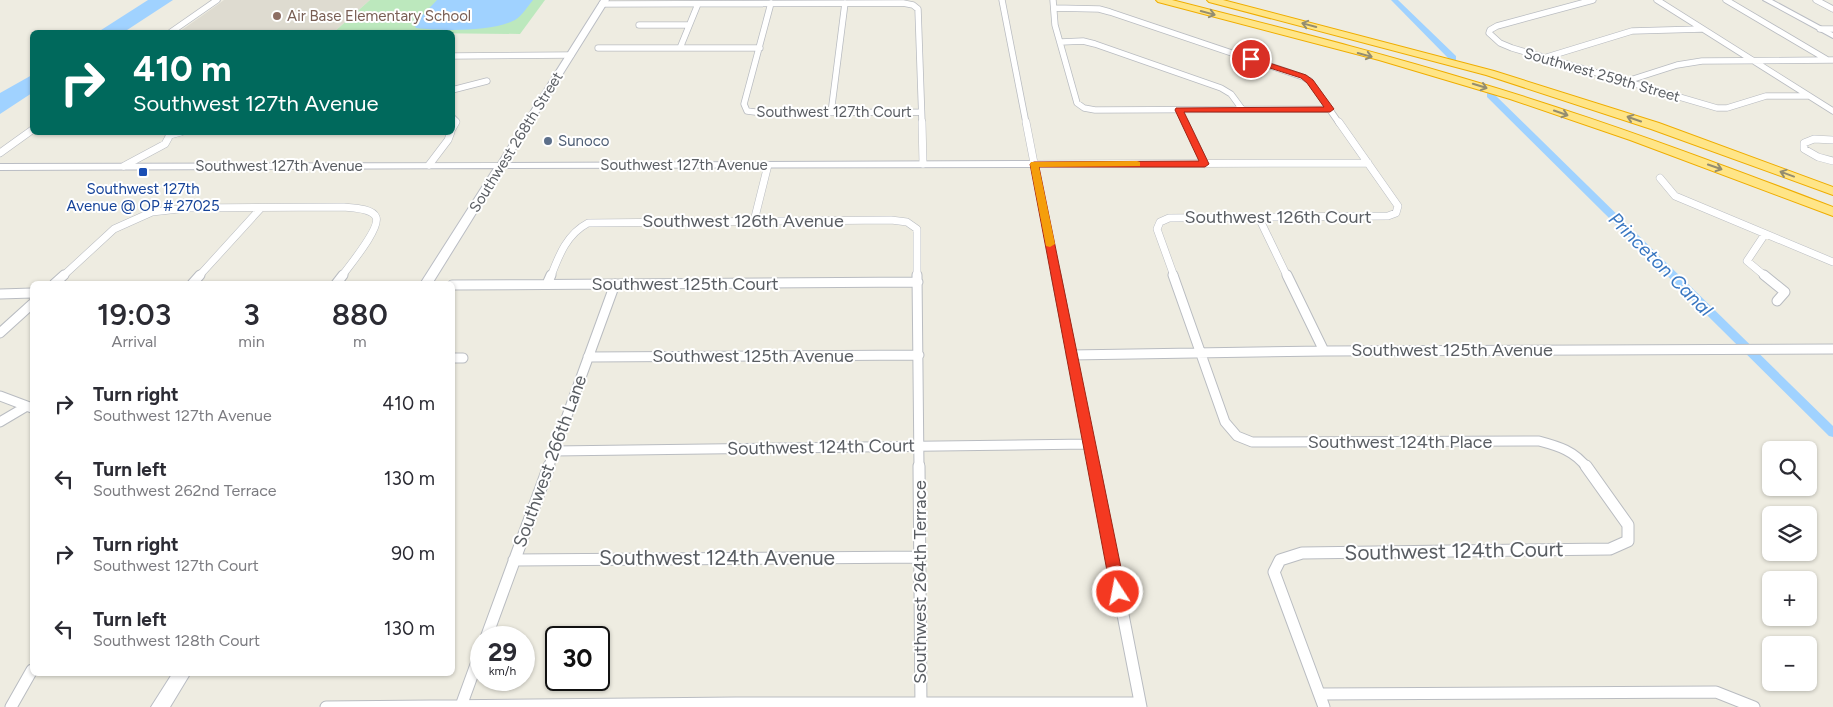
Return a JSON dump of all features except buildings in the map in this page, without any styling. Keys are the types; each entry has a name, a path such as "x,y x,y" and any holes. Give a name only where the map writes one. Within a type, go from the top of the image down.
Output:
{"highway":[{"path":"1161,0 1515,97 1739,176 1833,212"},
{"path":"1212,0 1490,74 1654,126 1833,191"}],"main road":[{"path":"1767,0 1833,36"},
{"name":"Southwest 268th Street","path":"428,281 604,2"},
{"name":"Southwest 127th Avenue","path":"0,167 1034,164"},
{"path":"160,707 179,676"}],"street":[{"path":"174,30 217,0"},
{"path":"326,707 1141,705 1002,0"},
{"path":"1053,0 1055,25 1077,103 1084,108 1095,110 1330,109"},
{"name":"Southwest 259th Street","path":"1593,0 1497,26 1490,30 1490,36 1512,48 1717,108"},
{"path":"1657,0 1833,112"},
{"path":"1726,0 1831,61"},
{"path":"1816,0 1833,9"},
{"path":"604,2 913,5 918,9 922,164"},
{"path":"831,113 845,3"},
{"path":"680,48 698,4"},
{"path":"598,48 760,48 771,4"},
{"path":"1054,8 1110,12 1303,77 1310,81 1368,163"},
{"path":"639,25 689,25"},
{"path":"1546,57 1632,31 1702,29"},
{"path":"1820,29 1833,29"},
{"path":"1061,42 1096,44 1221,88 1231,94 1242,109"},
{"name":"Southwest 127th Court","path":"760,48 744,104 747,111 763,113 921,112"},
{"path":"455,56 571,55"},
{"path":"1627,81 1688,62 1752,60 1831,61"},
{"path":"455,89 486,81"},
{"path":"1717,108 1727,108 1766,96 1808,96"},
{"path":"1179,110 1205,164"},
{"path":"0,153 30,131"},
{"path":"124,166 165,144 168,135"},
{"path":"429,165 450,135"},
{"path":"1833,140 1814,139 1804,143 1804,149 1818,157 1833,161"},
{"name":"Southwest 127th Avenue","path":"1034,164 1368,163"},
{"name":"Southwest 126th Court","path":"1199,353 1156,229 1160,222 1169,218 1388,216 1396,214 1398,206 1368,163"},
{"path":"754,221 768,165"},
{"path":"1660,178 1675,196 1833,262"},
{"path":"195,281 261,208"},
{"path":"57,281 114,229 141,216 175,209 363,209 375,215 378,223 338,281"},
{"path":"1259,218 1324,351"},
{"name":"Southwest 126th Avenue","path":"547,284 572,234 581,226 598,222 891,220 907,222"},
{"name":"Southwest 264th Terrace","path":"907,222 917,229 921,705"},
{"path":"1765,234 1747,261 1785,292 1777,301"},
{"name":"Southwest 125th Court","path":"455,285 918,282"},
{"name":"Southwest 266th Lane","path":"490,626 615,284"},
{"path":"0,294 30,293"},
{"path":"0,333 30,306"},
{"name":"Southwest 125th Avenue","path":"1071,355 1324,351 1833,349"},
{"name":"Southwest 124th Place","path":"1199,353 1225,422 1237,436 1252,442 1539,441 1563,448 1581,460 1628,525 1628,541"},
{"name":"Southwest 125th Avenue","path":"588,357 919,355"},
{"path":"455,358 463,358"},
{"path":"0,396 30,407"},
{"path":"0,422 30,407"},
{"name":"Southwest 124th Court","path":"554,451 1089,444"},
{"name":"Southwest 124th Court","path":"1280,560 1302,553 1610,549 1628,541"},
{"name":"Southwest 124th Avenue","path":"514,560 920,557"},
{"path":"1280,560 1274,572 1324,707"},
{"path":"11,707 30,674"},
{"path":"461,706 470,681"},
{"path":"1320,694 1716,692 1749,704"}],"shaded area":[{"name":"Air Base Elementary School","path":"224,0 370,0 336,30 182,30"}],"green space":[{"path":"370,0 545,0 520,34 455,33 455,30 336,30"}],"water":[{"path":"148,0 173,0 127,30 101,30"},
{"path":"437,0 533,0 518,18 493,27 466,30 416,28 414,24"},
{"path":"30,76 30,94 0,114 0,93"}],"waterway":[{"name":"Princeton Canal","path":"1394,0 1453,58"},
{"name":"Princeton Canal","path":"1490,95 1833,433"}],"slow traffic":[{"path":"1050,244 1034,164 1137,164"}],"place":[{"name":"Air Base Elementary School","path":"277,16"},
{"name":"Sunoco","path":"548,141"},
{"name":"Southwest 127th Avenue @ OP # 27025","path":"143,172"}],"route":[{"path":"1118,592 1034,164 1205,164 1179,110 1330,109 1310,81 1251,59"}]}
